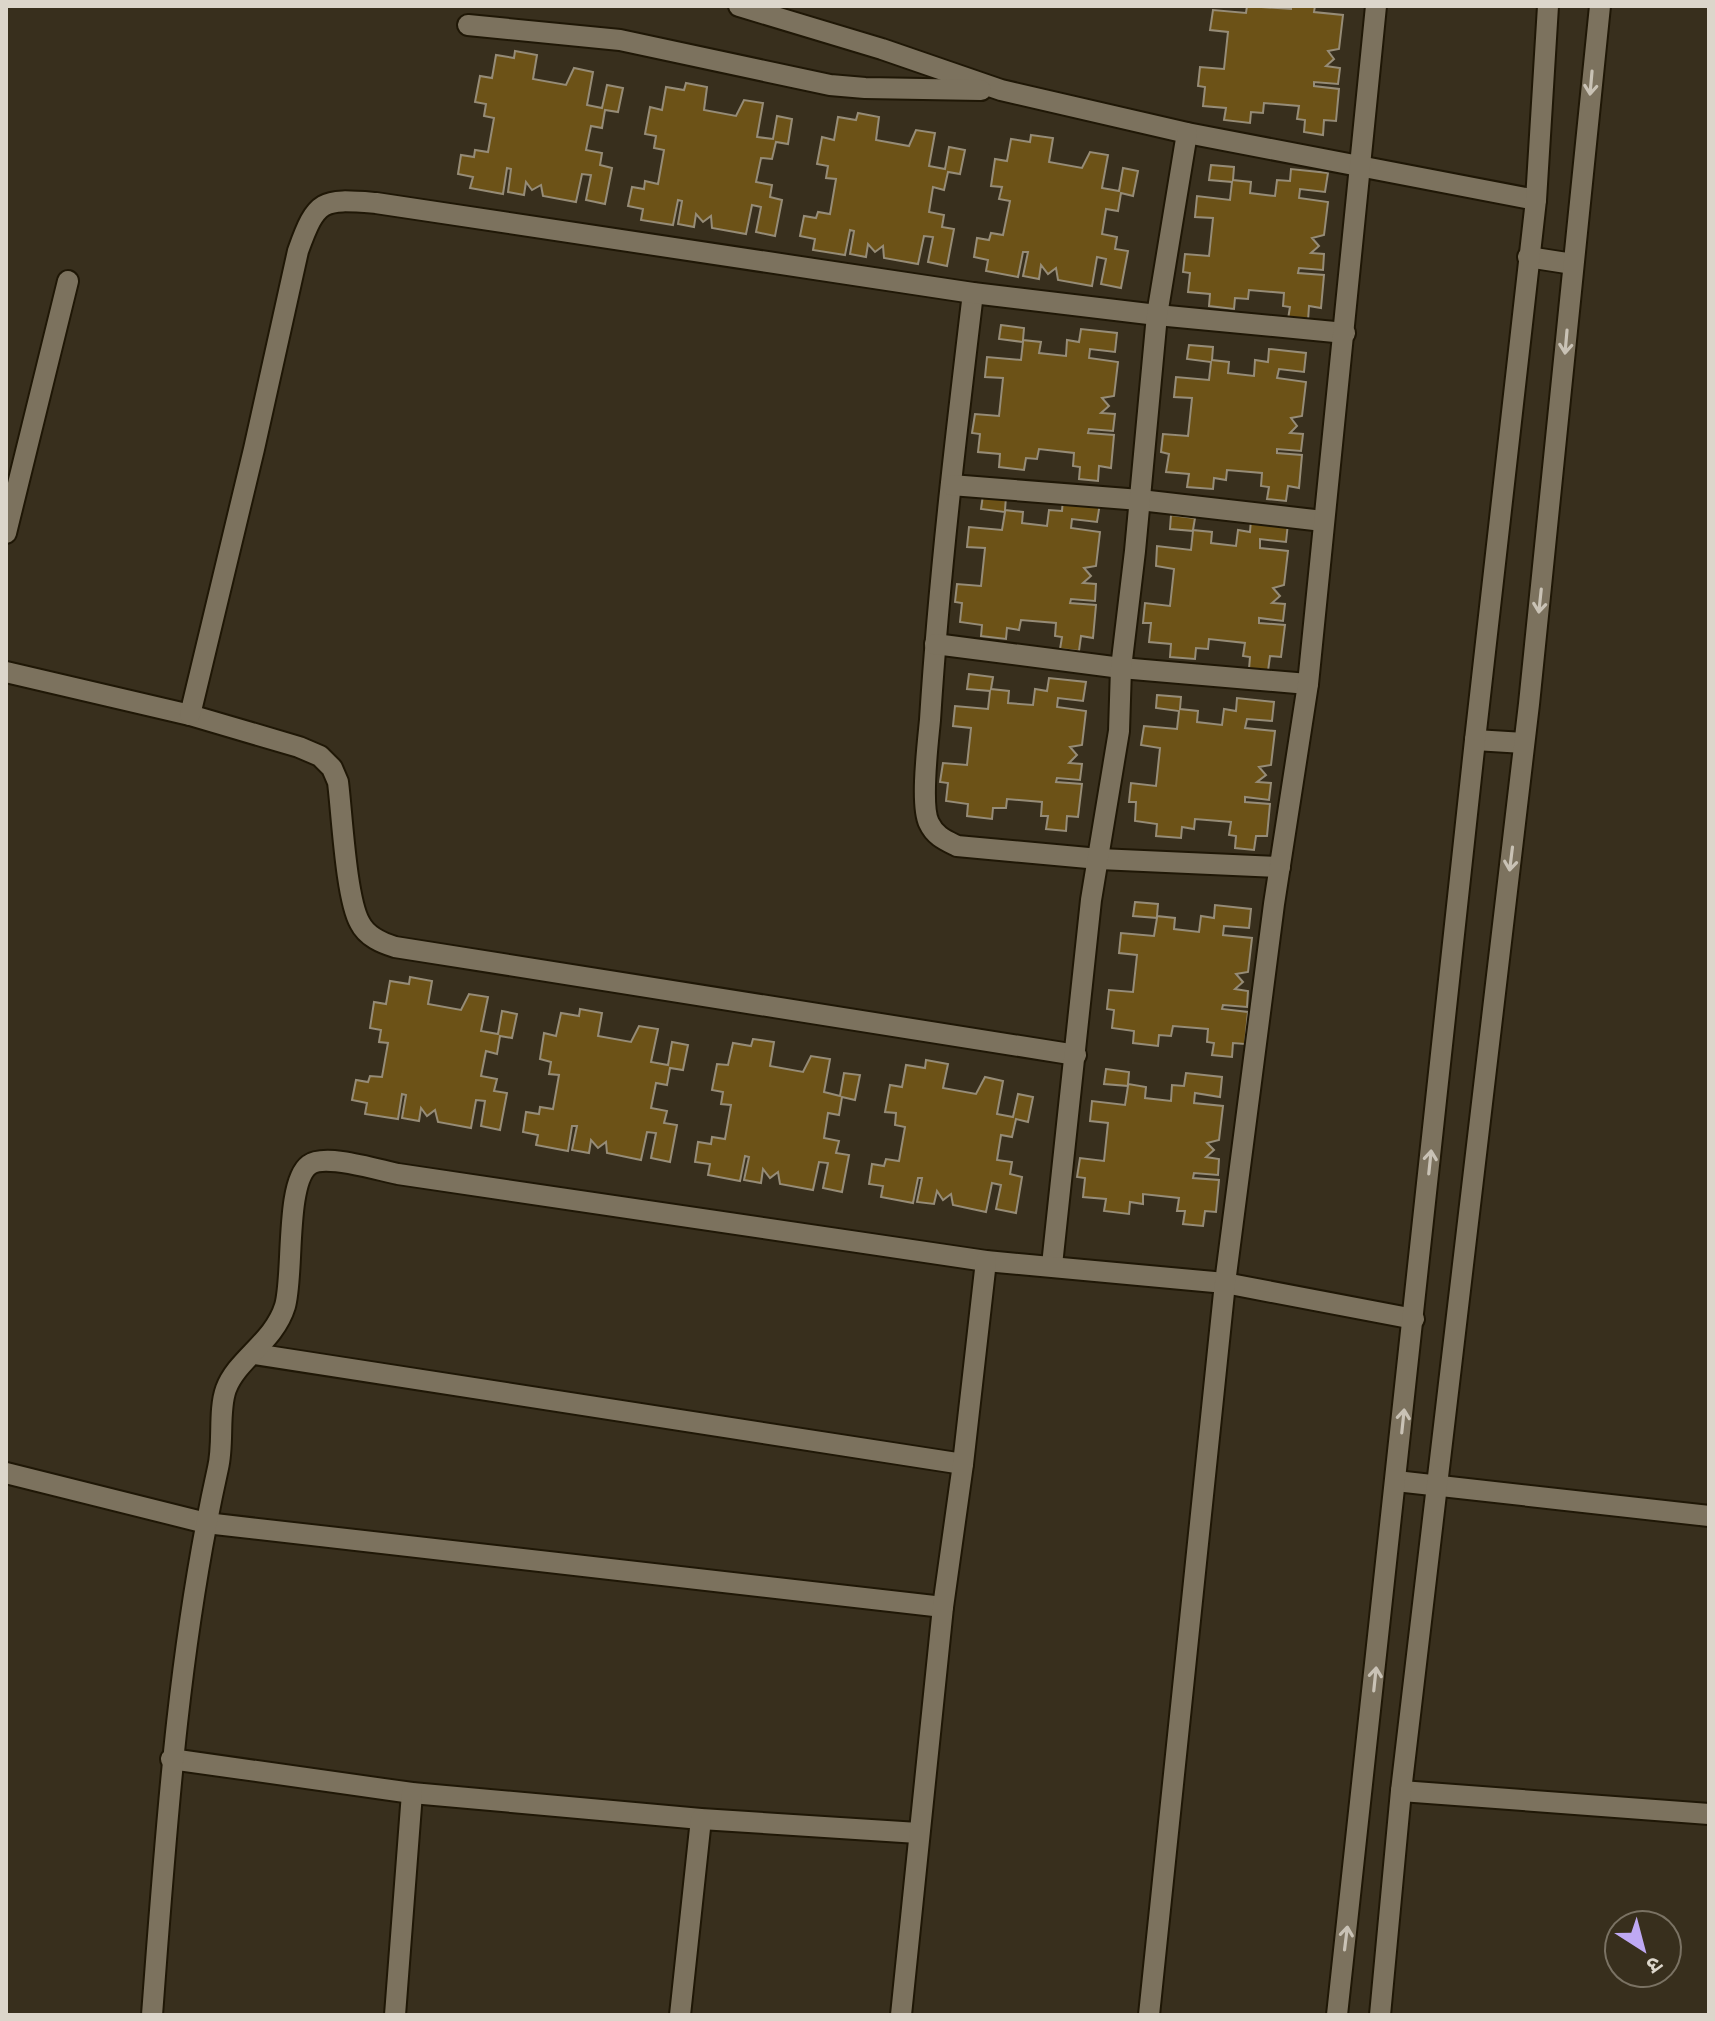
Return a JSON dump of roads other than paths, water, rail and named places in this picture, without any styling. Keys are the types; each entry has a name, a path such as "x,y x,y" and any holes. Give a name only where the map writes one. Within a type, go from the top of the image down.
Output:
{"street":[{"path":"739,6 882,49 1001,90 1187,133 1536,200"},
{"path":"1149,2015 1225,1283 1280,867 1308,684 1376,6"},
{"path":"1337,2015 1536,200 1548,6"},
{"path":"1380,2015 1401,1791 1524,743 1600,6"},
{"path":"468,25 620,40 830,85 1001,90"},
{"path":"1052,1265 1091,900 1119,731 1121,668 1157,315 1187,133"},
{"path":"190,715 298,251 308,223 319,206 337,200 376,203 973,293 1345,333"},
{"path":"1528,257 1573,264"},
{"path":"6,533 68,281"},
{"path":"973,293 935,644 926,806 928,822 939,838 957,846 1099,859 1280,867"},
{"path":"951,485 1140,500 1323,521"},
{"path":"935,644 1121,668 1308,684"},
{"path":"6,672 190,715 320,756 332,768 338,782 352,898 359,922 368,934 383,943 411,950 1076,1055"},
{"path":"1475,740 1524,743"},
{"path":"152,2015 171,1759 201,1544 222,1450 226,1389 270,1336 285,1306 299,1180 303,1171 318,1160 986,1261 1225,1283 1414,1319"},
{"path":"901,2015 943,1607 986,1261"},
{"path":"254,1354 963,1464"},
{"path":"6,1473 206,1523 943,1607"},
{"path":"1396,1481 1709,1516"},
{"path":"171,1759 412,1793 701,1819 918,1833"},
{"path":"1401,1791 1709,1814"},
{"path":"395,2015 412,1793"},
{"path":"680,2015 701,1819"}]}
